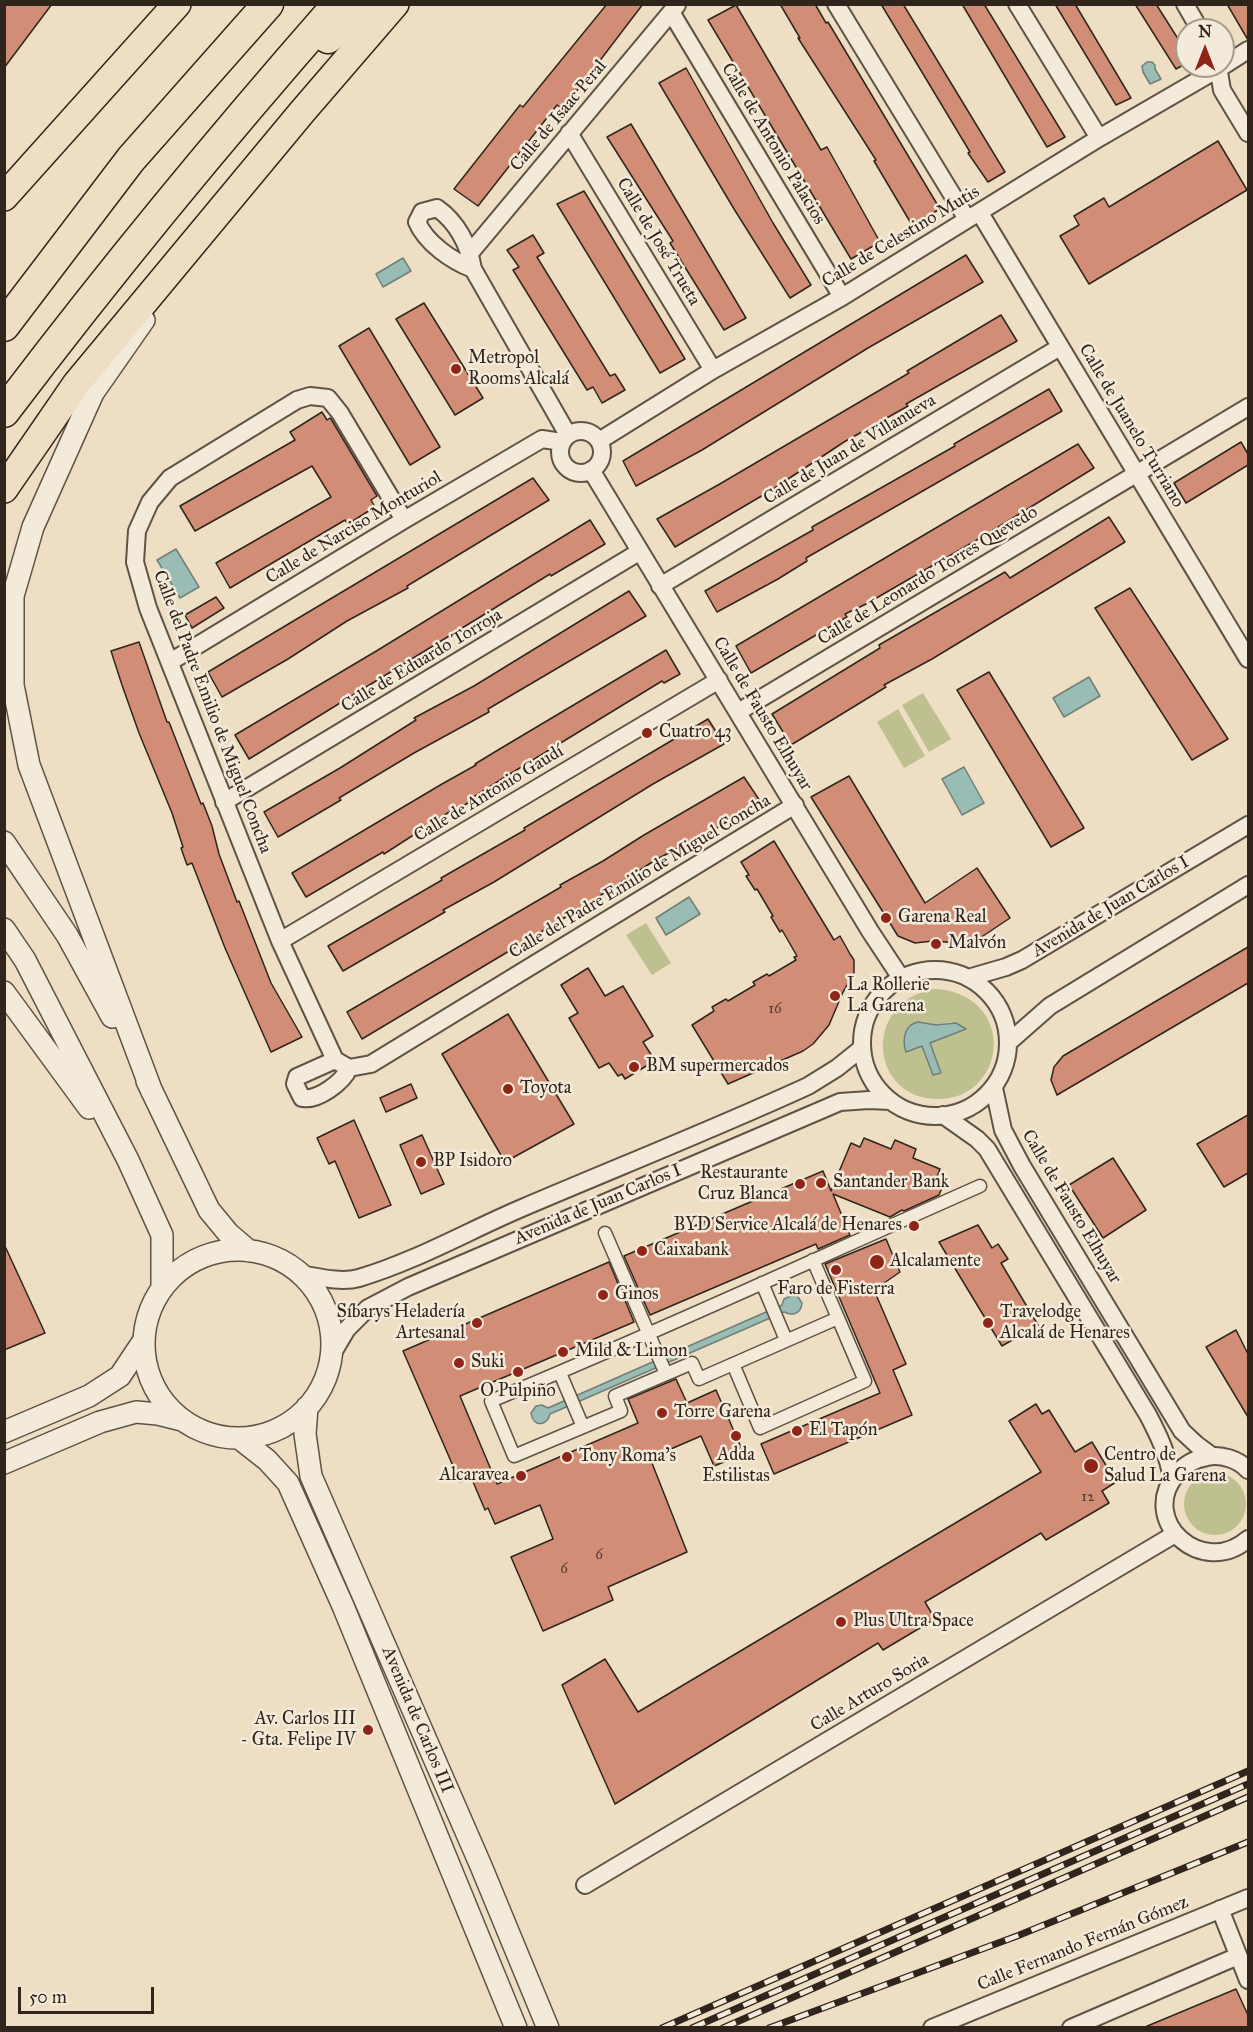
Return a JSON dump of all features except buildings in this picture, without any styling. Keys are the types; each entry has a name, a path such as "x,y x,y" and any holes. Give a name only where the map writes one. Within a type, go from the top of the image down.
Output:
{"highway":[{"path":"4,197 177,4"},
{"path":"4,326 131,159 268,4"},
{"path":"4,412 47,355 248,106 338,4"},
{"path":"248,106 351,18 363,4"},
{"path":"4,489 77,383 395,4"},
{"path":"4,215 86,108"}],"street":[{"name":"Calle de Juanelo Turriano","path":"836,4 1060,347 1248,659"},
{"path":"1017,4 1100,138"},
{"path":"1185,4 1193,18"},
{"name":"Calle de Isaac Peral","path":"565,438 471,261 569,134 674,8"},
{"name":"Calle de Antonio Palacios","path":"674,8 842,297"},
{"name":"Calle de Celestino Mutis","path":"1235,59 1248,51"},
{"name":"Calle de Celestino Mutis","path":"599,441 713,370 842,297 1100,138 1202,78"},
{"path":"1221,78 1222,90 1248,133"},
{"name":"Calle de José Trueta","path":"569,134 713,370"},
{"path":"152,1092 29,765 13,685 13,596 33,527 93,393 210,224"},
{"name":"Calle de Juan de Villanueva","path":"660,586 1060,347"},
{"name":"Calle del Padre Emilio de Miguel Concha","path":"404,520 340,413 328,398 310,396 297,400 170,477 150,502 137,531 135,562 148,608 280,941 342,1064 371,1064 795,805"},
{"name":"Calle de Leonardo Torres Quevedo","path":"738,712 1248,406"},
{"path":"579,431 591,433 599,441 602,452 599,463 591,470 582,473 572,471 564,464 560,455 565,438 579,431"},
{"name":"Calle de Narciso Monturiol","path":"170,662 542,439 565,438"},
{"name":"Calle de Fausto Elhuyar","path":"591,470 870,931 901,978"},
{"name":"Calle de Eduardo Torroja","path":"224,802 639,552"},
{"name":"Calle de Antonio Gaudí","path":"280,941 719,680"},
{"name":"Avenida de Juan Carlos I","path":"968,978 1006,968 1022,960 1248,825"},
{"path":"4,842 67,935 152,1092 209,1210 228,1233 249,1251"},
{"path":"1009,1042 1050,1006 1248,885"},
{"path":"4,929 25,960 128,1160 162,1235 162,1289"},
{"path":"920,971 954,972 968,978 994,999 1005,1020 1009,1042 1005,1066 994,1088 973,1105 943,1115 927,1116 910,1112 890,1101 876,1086 866,1068 862,1048 864,1027 871,1007 884,991 901,978 920,971"},
{"path":"4,992 128,1160"},
{"name":"Avenida de Juan Carlos I","path":"300,1274 329,1279 357,1279 398,1263 808,1086 837,1068 862,1048"},
{"name":"Calle de Fausto Elhuyar","path":"994,1088 1003,1130 1022,1166 1182,1431 1212,1456"},
{"name":"Avenida de Juan Carlos I","path":"331,1356 347,1329 368,1308 408,1287 840,1102 890,1101"},
{"path":"943,1115 987,1149 1148,1415 1162,1441 1169,1463 1172,1479 1165,1503 1167,1519 1175,1534 1196,1550 1210,1553 1236,1548 1248,1539"},
{"path":"838,1318 699,1378 692,1363 662,1366 615,1396 621,1411 514,1456 492,1401 649,1334 980,1186"},
{"path":"606,1233 662,1366"},
{"path":"4,1463 100,1422 136,1412 183,1420 210,1434 239,1438 252,1437 288,1424 308,1407 323,1384 331,1356 330,1326 326,1311 311,1285 300,1274 276,1259 249,1251 216,1254 186,1266 162,1289 150,1312 144,1340 145,1358 154,1386 165,1403 183,1420"},
{"path":"733,1364 760,1428 865,1381 813,1260"},
{"path":"762,1282 786,1340"},
{"path":"4,1432 89,1396 120,1376 144,1340"},
{"path":"560,1373 583,1427"},
{"name":"Avenida de Carlos III","path":"308,1407 305,1434 311,1476 481,1866 548,2028"},
{"name":"Avenida de Carlos III","path":"239,1438 267,1460 288,1483 343,1606 516,2028"},
{"path":"1172,1479 1190,1462 1212,1456 1233,1459 1248,1470"},
{"name":"Calle Arturo Soria","path":"585,1885 1175,1534"},
{"name":"Calle Fernando Fernán Gómez","path":"943,2026 1248,1898"},
{"path":"1220,1909 1248,1980"},
{"path":"1071,2028 1238,1956"}],"green space":[{"path":"923,693 951,739 929,752 902,705"},
{"path":"898,709 925,756 904,768 877,722"},
{"path":"646,923 671,963 652,975 626,935"},
{"path":"933,989 953,992 972,1001 985,1015 993,1035 993,1055 985,1074 968,1091 944,1099 916,1095 899,1084 888,1069 883,1050 885,1031 894,1013 910,998","holes":["918,1022 936,1025 950,1022 965,1029 930,1043 941,1073 933,1075 922,1046 904,1042 908,1028"]},
{"path":"1215,1473 1232,1478 1237,1482 1241,1487 1246,1504 1241,1521 1237,1526 1232,1530 1215,1535 1198,1530 1193,1526 1189,1521 1184,1504 1189,1487 1193,1482 1198,1478"}],"water":[{"path":"1147,62 1155,65 1161,79 1150,84 1142,66"},
{"path":"403,258 411,271 383,287 376,274"},
{"path":"176,549 199,587 180,598 157,560"},
{"path":"1089,677 1100,696 1064,717 1053,698"},
{"path":"964,767 984,803 962,815 942,779"},
{"path":"689,897 700,914 666,935 656,918"},
{"path":"918,1022 936,1025 956,1023 966,1029 930,1043 941,1073 933,1075 922,1046 906,1052 905,1034 910,1026"},
{"path":"793,1295 798,1297 802,1303 800,1310 796,1313 784,1312 550,1414 543,1423 537,1423 532,1418 531,1413 536,1406 542,1405 548,1408 782,1305 784,1299"}],"railway":[{"path":"662,2028 1248,1771"},
{"path":"692,2028 1248,1784"},
{"path":"723,2028 1248,1797"},
{"path":"769,2028 1017,1936 1248,1842"}],"place":[{"name":"Metropol Rooms Alcalá","path":"456,369"},
{"name":"Cuatro 43","path":"647,733"},
{"name":"Garena Real","path":"886,918"},
{"name":"Malvón","path":"936,944"},
{"name":"La Rollerie La Garena","path":"835,996"},
{"name":"BM supermercados","path":"634,1067"},
{"name":"Toyota","path":"508,1089"},
{"name":"BP Isidoro","path":"421,1162"},
{"name":"Santander Bank","path":"821,1183"},
{"name":"Restaurante Cruz Blanca","path":"800,1184"},
{"name":"BYD Service Alcalá de Henares","path":"914,1226"},
{"name":"Caixabank","path":"642,1251"},
{"name":"Alcalamente","path":"877,1262"},
{"name":"Faro de Fisterra","path":"836,1270"},
{"name":"Ginos","path":"603,1295"},
{"name":"Síbarys Heladería Artesanal","path":"477,1323"},
{"name":"Travelodge Alcalá de Henares","path":"988,1323"},
{"name":"Mild & Limon","path":"563,1352"},
{"name":"Suki","path":"459,1363"},
{"name":"O Pulpiño","path":"518,1372"},
{"name":"Torre Garena","path":"662,1413"},
{"name":"El Tapón","path":"797,1431"},
{"name":"Adda Estilistas","path":"736,1436"},
{"name":"Tony Roma's","path":"567,1457"},
{"name":"Centro de Salud La Garena","path":"1091,1466"},
{"name":"Alcaravea","path":"521,1476"},
{"name":"Plus Ultra Space","path":"841,1622"},
{"name":"Av. Carlos III - Gta. Felipe IV","path":"368,1730"}]}
